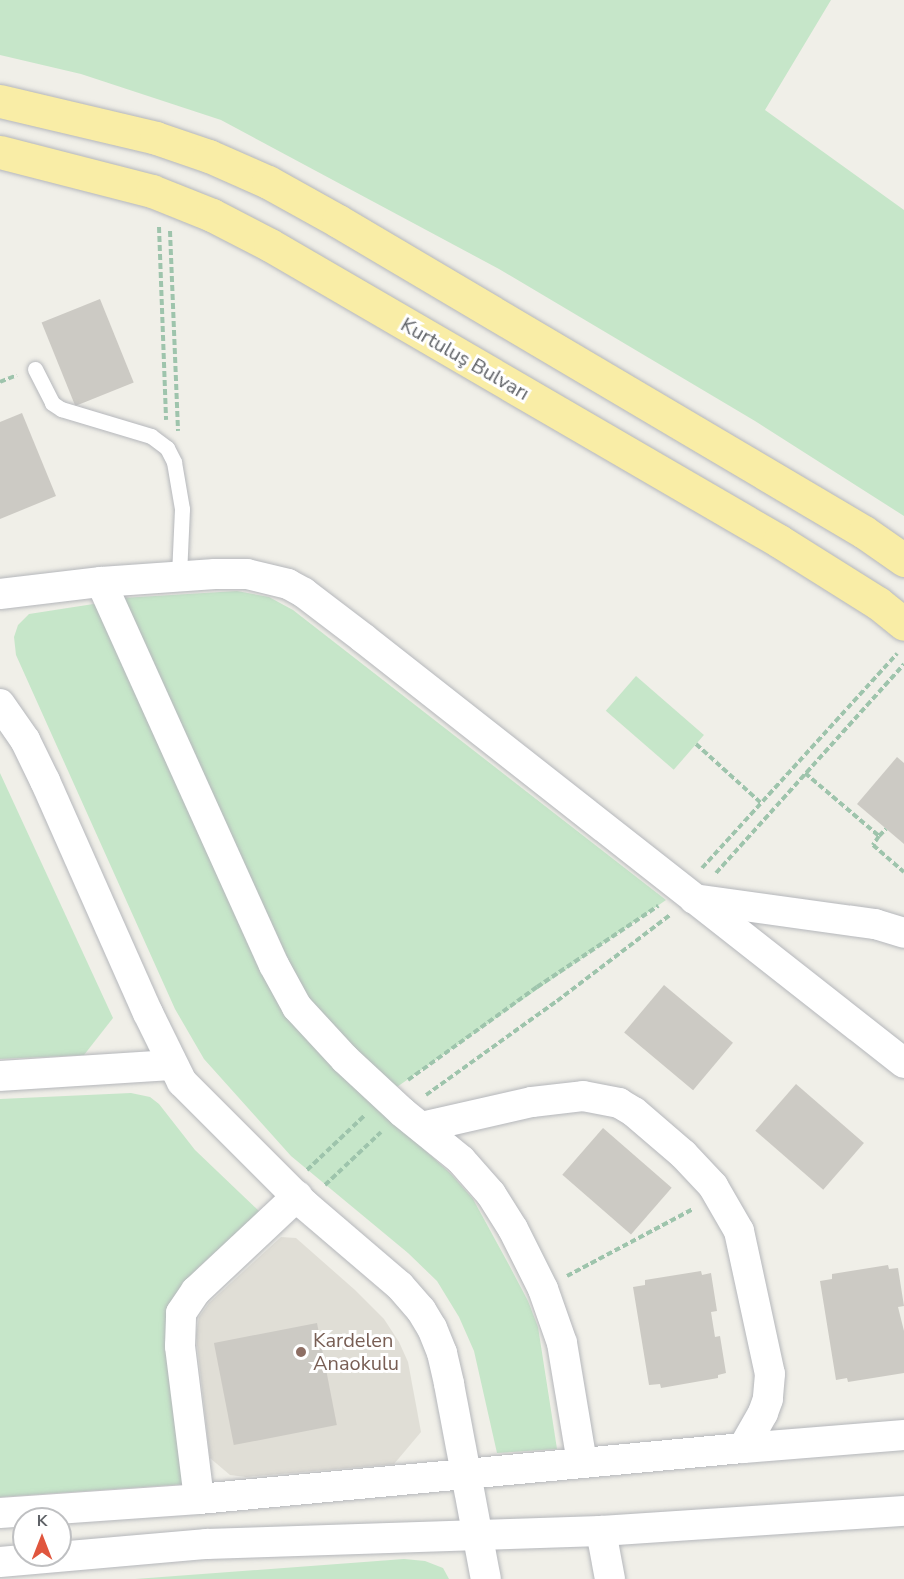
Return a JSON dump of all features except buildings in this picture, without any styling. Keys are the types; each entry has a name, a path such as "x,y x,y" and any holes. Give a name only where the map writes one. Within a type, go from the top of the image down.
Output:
{"highway":[{"path":"0,101 156,138 208,156 268,182 338,221 864,532 904,560"},
{"name":"Kurtuluş Bulvarı","path":"0,152 153,191 212,215 270,245 779,541 878,603 901,638"}],"street":[{"path":"0,594 101,582 179,576 247,574 288,584 304,593 904,1063"},
{"path":"101,582 285,987 312,1026 403,1112 461,1160 491,1194 513,1229 543,1289 562,1343 582,1462"},
{"path":"0,704 25,740 172,1065 192,1094 297,1196 400,1286 432,1328 442,1353 449,1384 486,1579"},
{"path":"692,898 875,924 904,933"},
{"path":"0,1076 172,1065"},
{"path":"403,1112 559,1098 601,1098 619,1103 634,1112 683,1154 719,1195 739,1231 770,1374 768,1399 763,1413 743,1448"},
{"path":"199,1499 180,1346 181,1312 196,1291 297,1196"},
{"path":"0,1513 199,1499 582,1462 904,1435"},
{"path":"0,1562 207,1544 477,1537 904,1511"},
{"path":"601,1531 610,1579"}],"lane":[{"path":"35,369 52,403 61,409 173,444 182,510 179,576"}],"path":[{"path":"158,224 173,444"},
{"path":"170,228 173,444"},
{"path":"901,638 904,660"},
{"path":"696,744 761,803"},
{"path":"806,773 879,836"},
{"path":"886,829 873,845 904,872"},
{"path":"297,1196 403,1112"},
{"path":"297,1196 403,1112"},
{"path":"543,1289 719,1195"}],"shaded area":[{"name":"Kardelen Anaokulu","path":"281,1237 296,1238 355,1290 384,1319 399,1342 408,1362 421,1432 394,1464 246,1477 230,1475 210,1458 196,1335 199,1317 209,1303"}],"green space":[{"path":"0,0 831,0 765,110 904,210 904,516 755,421 499,269 221,120 81,74 0,55"},
{"path":"237,591 269,597 293,610 666,900 394,1089 310,1007 122,598"},
{"path":"100,603 339,1072 451,1174 473,1199 509,1265 528,1301 538,1327 557,1449 497,1453 474,1351 459,1317 437,1281 408,1253 291,1156 204,1059 175,1009 16,655 14,637 18,625 29,614"},
{"path":"636,676 704,735 674,770 606,711"},
{"path":"0,773 113,1018 84,1055 0,1059"},
{"path":"131,1093 150,1097 159,1104 195,1150 260,1212 200,1266 181,1289 185,1484 0,1497 0,1099"},
{"path":"404,1559 425,1561 443,1568 449,1579 135,1579"}],"place":[{"name":"Kardelen Anaokulu","path":"301,1352"}]}
